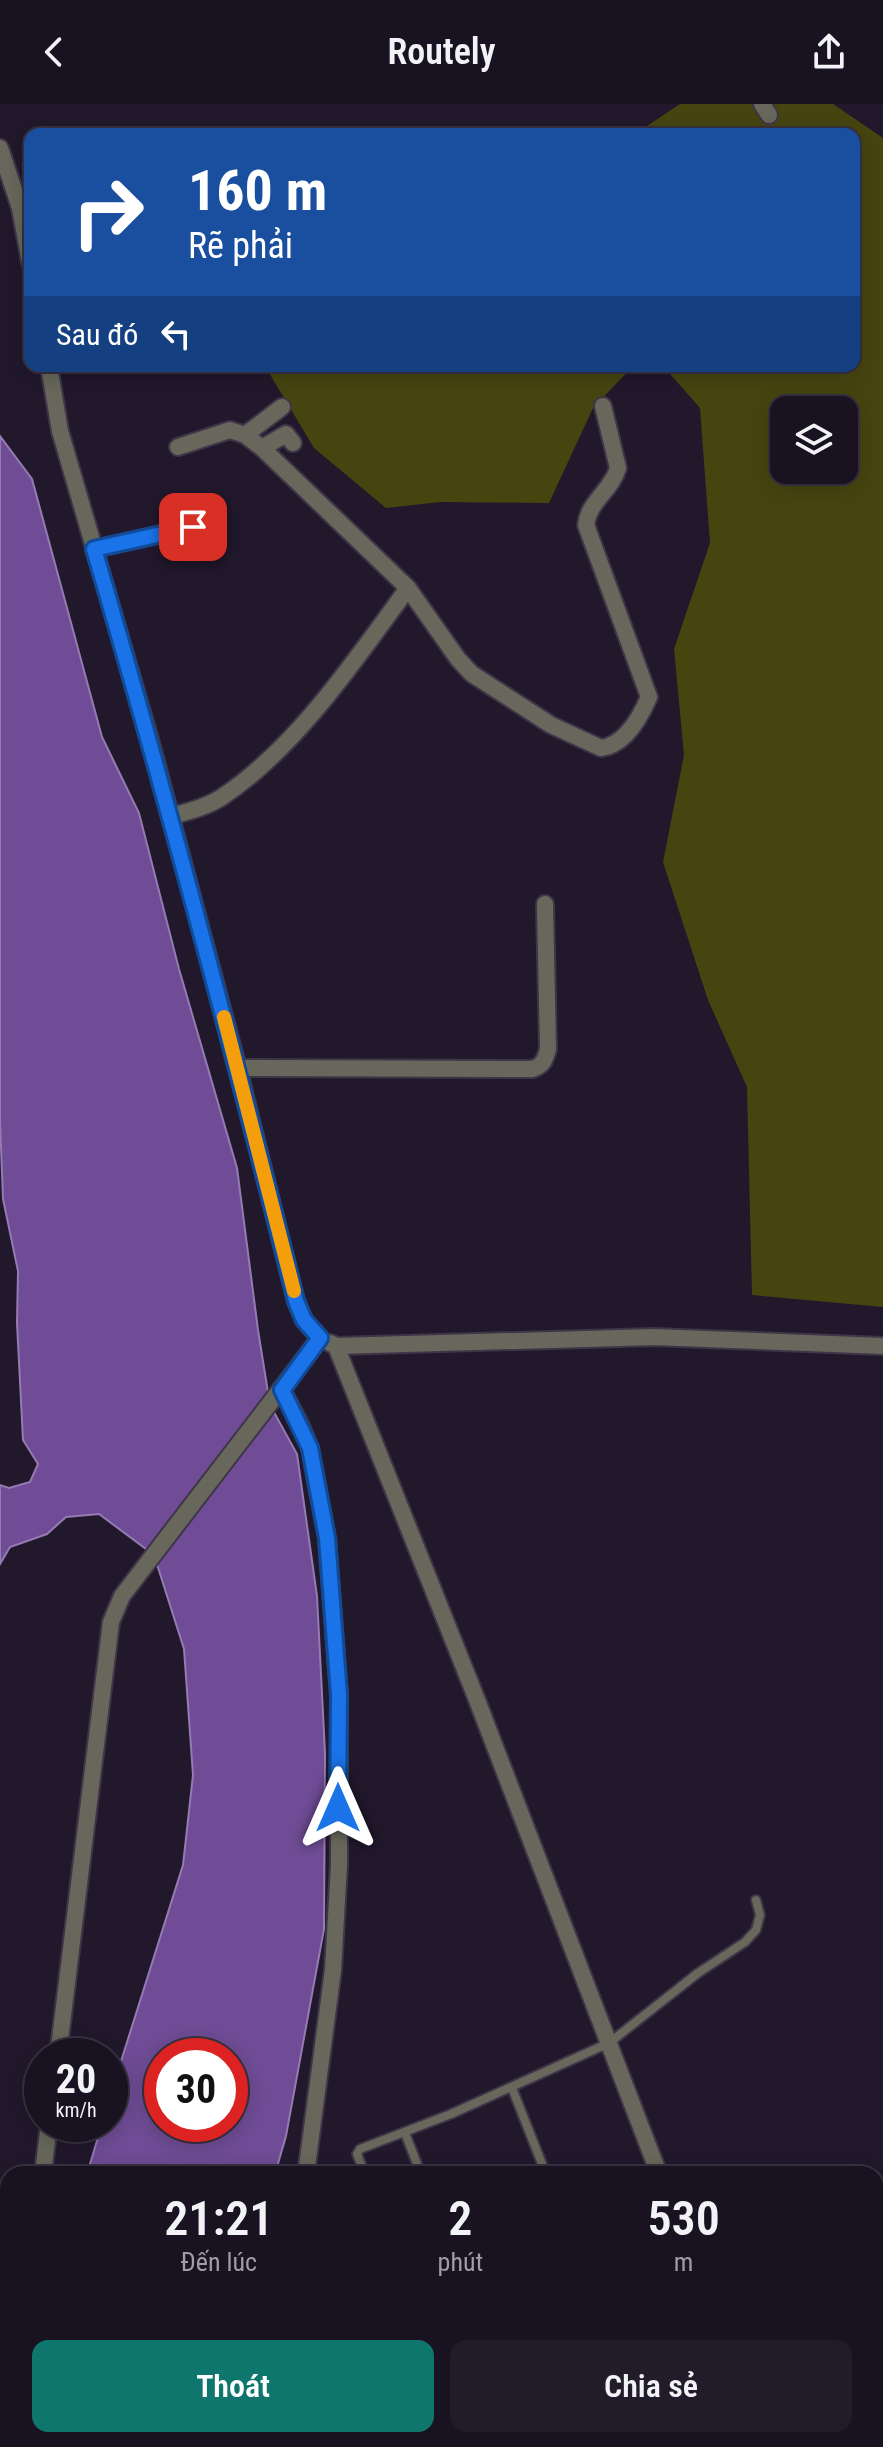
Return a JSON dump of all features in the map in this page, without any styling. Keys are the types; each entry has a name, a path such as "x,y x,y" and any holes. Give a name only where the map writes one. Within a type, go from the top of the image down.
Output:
{"street":[{"path":"0,148 24,230"},
{"path":"50,372 60,431 171,816 296,1301 304,1320 320,1338 336,1346 654,1337 883,1346"},
{"path":"178,447 230,430 245,435 408,588 472,674 551,725 601,748 610,747 620,740 643,711 649,697 586,525 587,515 615,478 618,468 603,406"},
{"path":"245,435 282,407"},
{"path":"262,448 286,434 293,443"},
{"path":"94,549 193,527"},
{"path":"171,816 221,799 264,763 336,685 408,588"},
{"path":"238,1068 539,1067 545,1061 548,1049 545,904"},
{"path":"60,2038 111,1622 122,1596 320,1338"},
{"path":"336,1346 656,2166"},
{"path":"282,1390 310,1448 327,1538 339,1695 339,1864 333,1970 307,2166"},
{"path":"44,2166 47,2142"}],"lane":[{"path":"362,2166 357,2154 360,2149 512,2088 609,2043 698,1973 745,1942 756,1930 760,1915 756,1900"},
{"path":"512,2088 543,2166"},
{"path":"405,2133 418,2166"}],"shaded area":[{"path":"680,104 833,104 883,138 883,1307 752,1295 747,1087 708,1000 663,862 684,755 674,649 710,543 700,408 668,372 860,372 860,128 644,128"},
{"path":"269,372 627,372 593,408 549,503 440,502 386,508 314,448"},
{"path":"0,436 32,479 102,737 139,813 179,969 237,1168 270,1405 297,1454 317,1596 325,1753 324,1929 286,2136 277,2166 89,2166 97,2142 128,2142 128,2039 183,1865 193,1775 184,1649 154,1555 99,1514 66,1517 47,1534 10,1547 0,1564 0,1485 9,1488 30,1482 38,1464 23,1440 17,1323 18,1271 3,1199 0,1121"}],"slow traffic":[{"path":"224,1017 294,1291"}],"route":[{"path":"193,527 94,549 151,743 238,1068 296,1301 304,1320 320,1338 282,1390 310,1448 327,1538 339,1695 338,1808"}]}
